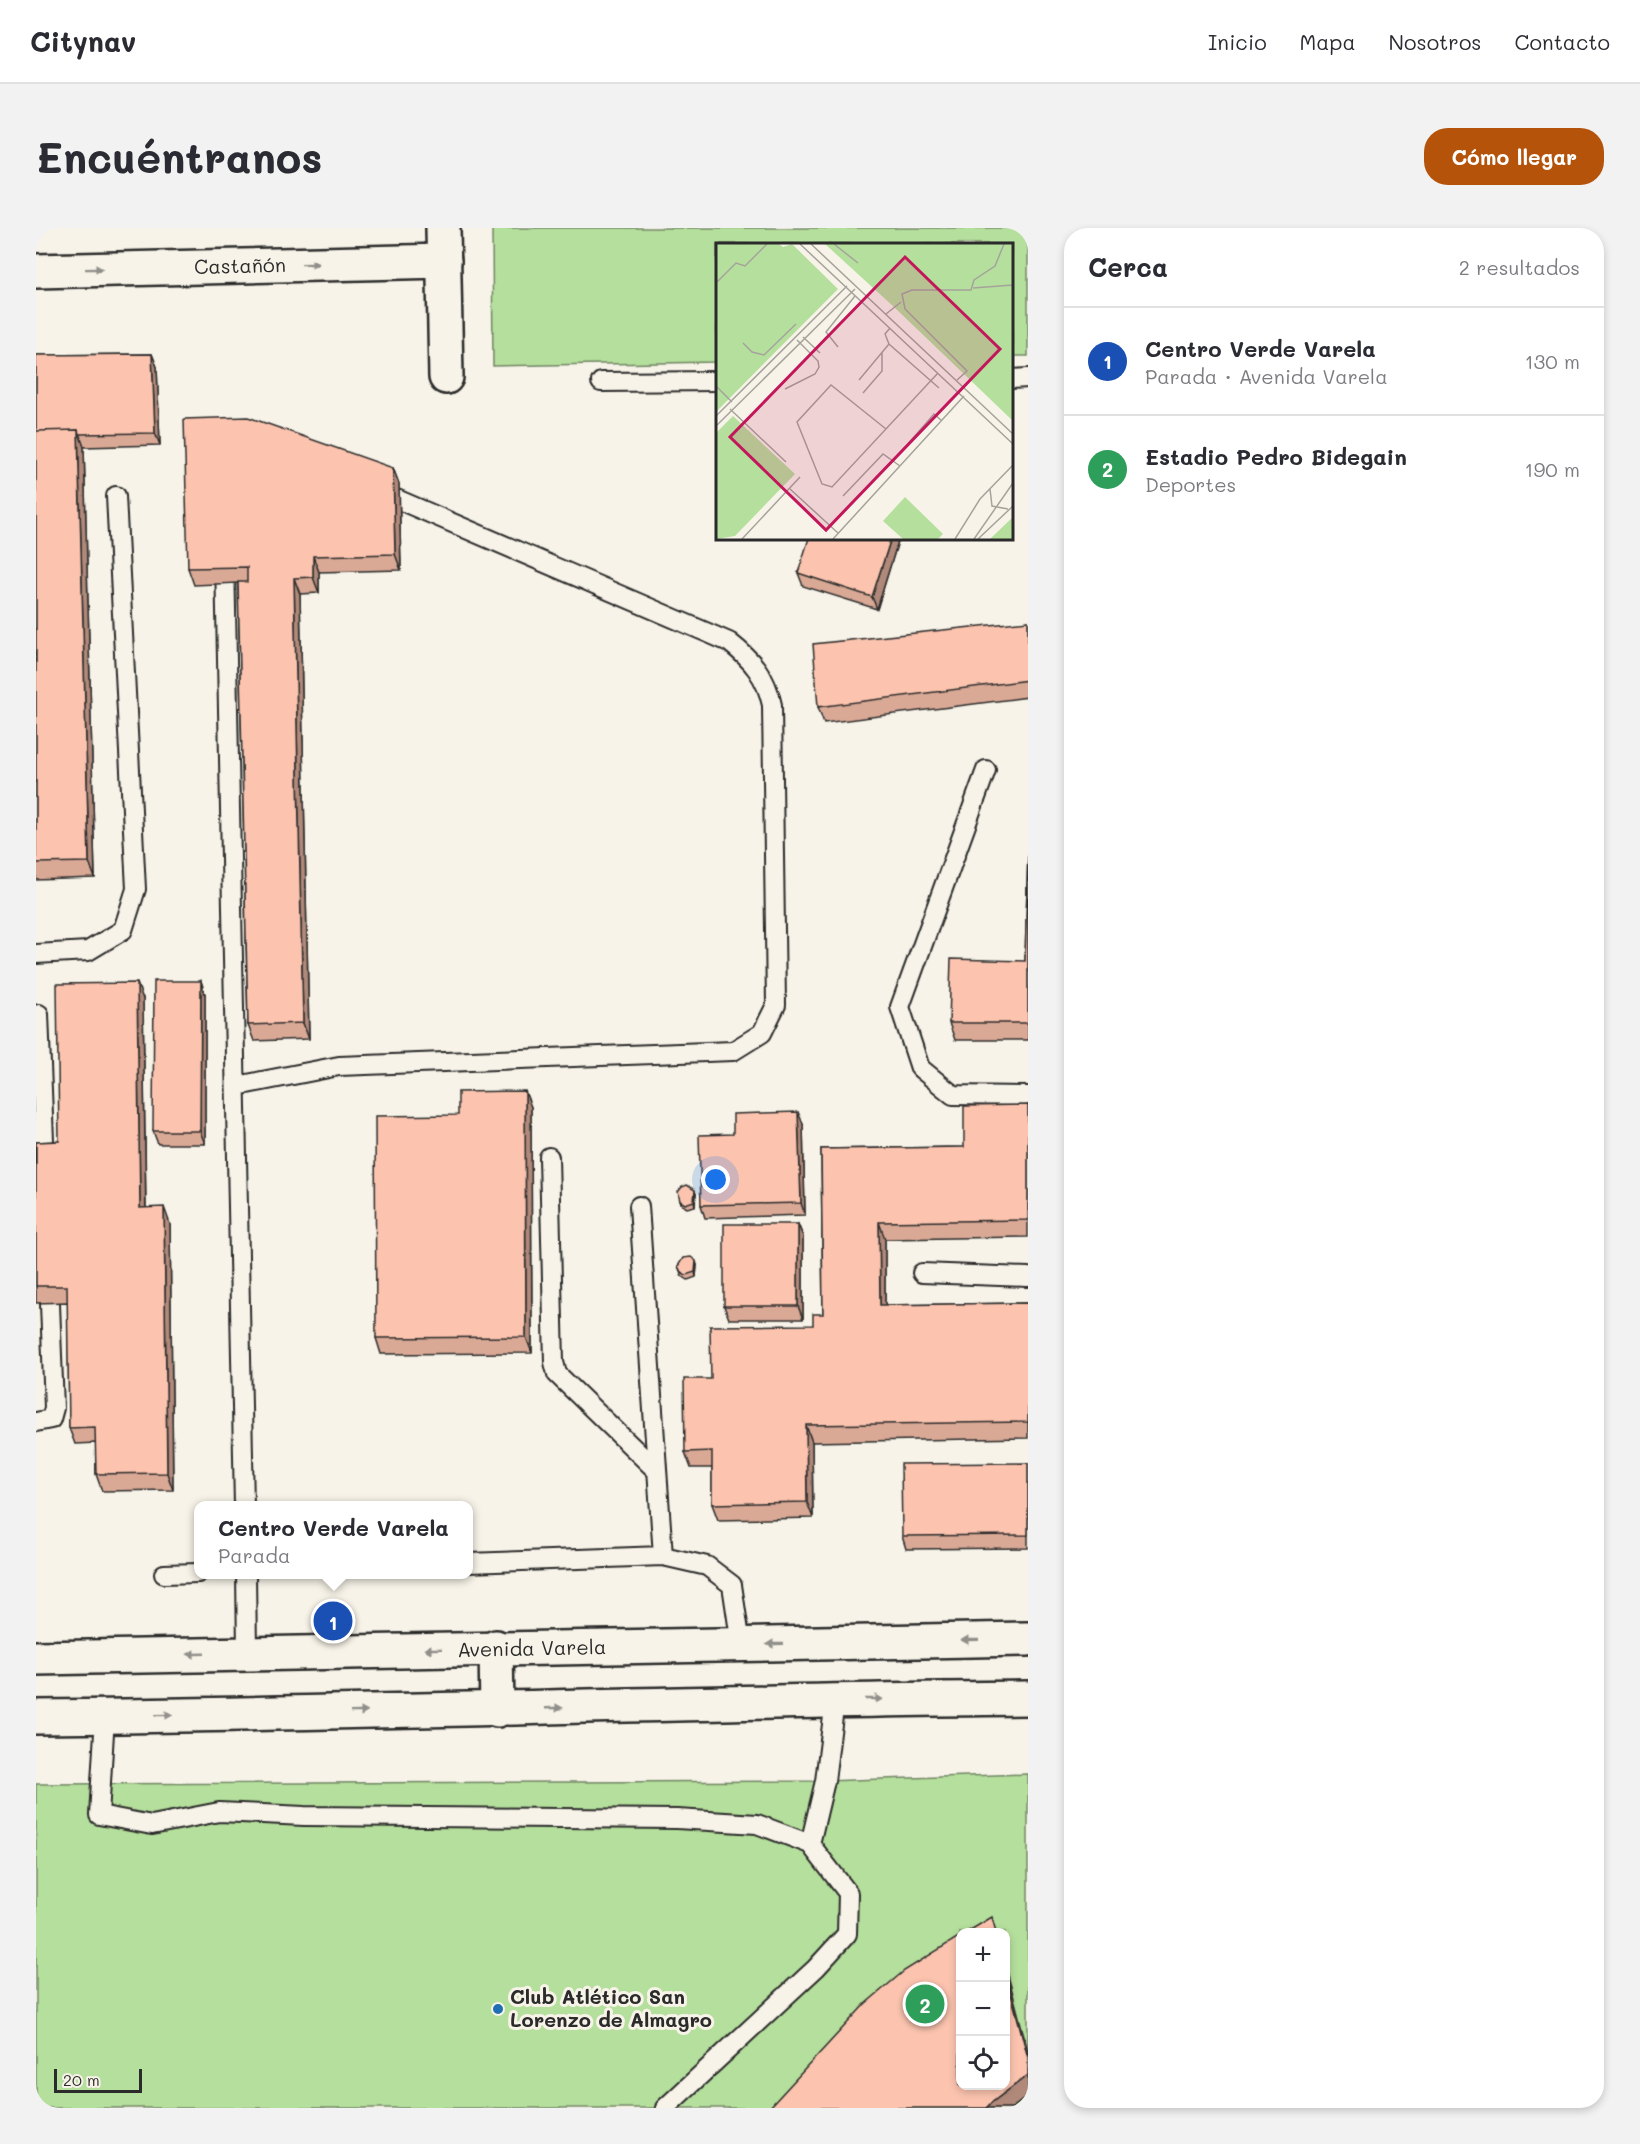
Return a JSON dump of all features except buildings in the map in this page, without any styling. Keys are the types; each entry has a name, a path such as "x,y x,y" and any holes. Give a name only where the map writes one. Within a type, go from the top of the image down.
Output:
{"main road":[{"path":"443,228 447,377"},
{"name":"Castañón","path":"36,271 444,261"},
{"name":"Avenida Varela","path":"36,1658 496,1647 1028,1639"},
{"path":"496,1647 498,1710"},
{"path":"36,1717 498,1710 835,1700 1028,1698"}],"lane":[{"path":"1013,379 1028,378"},
{"path":"601,382 716,381"},
{"path":"237,1086 339,1066 733,1051 762,1033 776,1005 772,705 767,683 749,658 729,642 360,483"},
{"path":"36,954 88,951 123,930 136,889 116,496"},
{"path":"224,536 244,1501"},
{"path":"986,770 900,1006 920,1068 953,1095 1028,1096"},
{"path":"39,1014 45,1181"},
{"path":"549,1158 554,1362 557,1374 657,1471"},
{"path":"639,1206 663,1556"},
{"path":"36,1422 51,1419 54,1408 48,1265"},
{"path":"922,1273 1028,1277"},
{"path":"473,1563 663,1556 707,1566 732,1585 741,1645"},
{"path":"164,1574 194,1573"},
{"path":"246,1579 247,1652"},
{"path":"810,1844 825,1781 835,1700"},
{"path":"105,1716 99,1815 152,1825 219,1812 304,1816 677,1819 757,1824 810,1844 848,1893 847,1934 816,1968 665,2108"}],"green space":[{"path":"492,228 1028,228 1028,356 1013,356 1013,243 716,243 716,362 493,366"},
{"name":"Club Atlético San Lorenzo de Almagro","path":"1028,1774 1028,2108 36,2108 36,1784 825,1781"}],"place":[{"name":"Centro Verde Varela","path":"333,1621"},
{"name":"Estadio Pedro Bidegain","path":"925,2004"},
{"name":"Club Atlético San Lorenzo de Almagro","path":"498,2009"}]}
